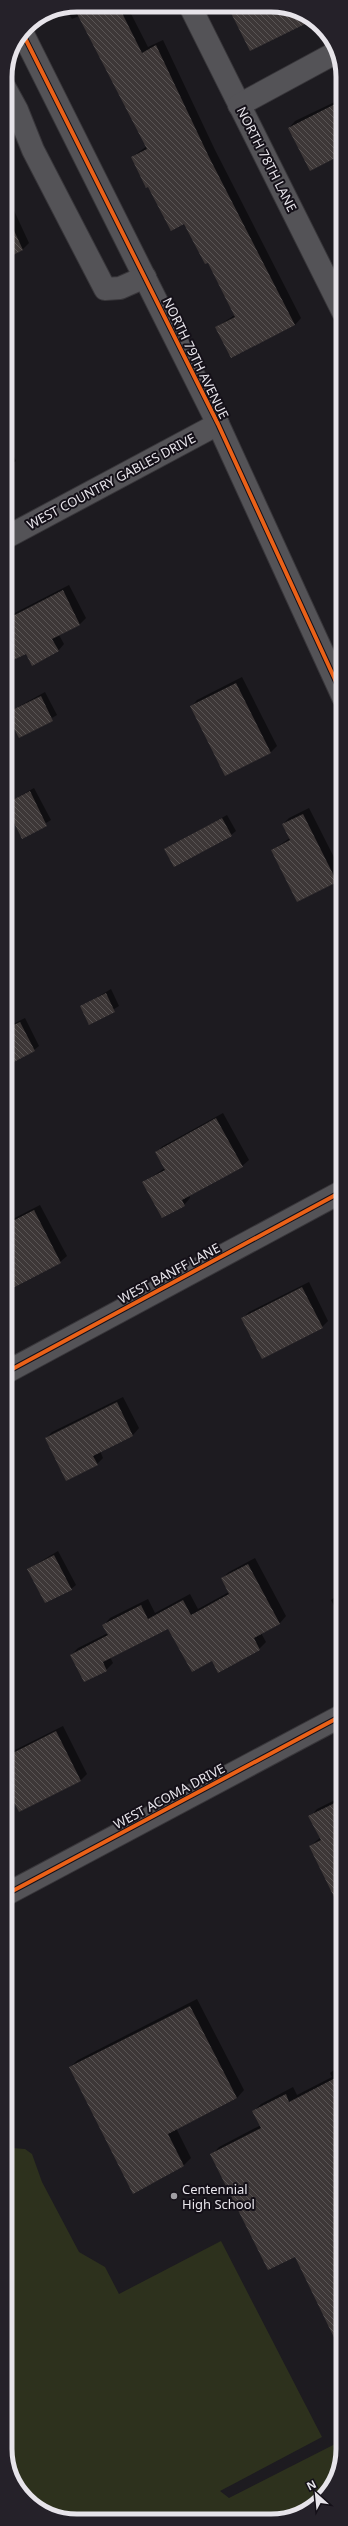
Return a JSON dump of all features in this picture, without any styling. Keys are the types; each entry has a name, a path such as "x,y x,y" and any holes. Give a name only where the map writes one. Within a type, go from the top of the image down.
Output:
{"street":[{"name":"NORTH 78TH LANE","path":"193,12 336,298"},
{"name":"NORTH 79TH AVENUE","path":"25,38 218,424 336,682"},
{"path":"239,105 332,54"},
{"path":"12,107 105,289 120,288 145,277"},
{"name":"WEST COUNTRY GABLES DRIVE","path":"12,534 218,424"},
{"name":"WEST BANFF LANE","path":"12,1369 336,1195"},
{"name":"WEST ACOMA DRIVE","path":"12,1891 336,1719"}],"green space":[{"path":"12,2148 25,2149 32,2154 42,2182 79,2252 105,2267 119,2294 221,2241 322,2437 220,2491 229,2498 336,2444 333,2470 320,2492 311,2501 300,2507 288,2512 275,2514 64,2513 44,2505 34,2498 21,2482 14,2466 12,2453"}],"building":[{"path":"76,12 122,12 142,53 156,45 209,157 295,325 231,358 215,327 235,317 208,263 205,264 184,224 171,231 148,187 146,188 131,157 147,149"},
{"path":"230,12 271,12 288,14 307,23 250,51"},
{"path":"336,104 336,158 310,171 288,128"},
{"path":"12,226 23,250 12,256"},
{"path":"63,590 80,625 52,639 59,651 32,666 26,654 13,660 12,658 12,616"},
{"path":"236,683 271,753 225,776 190,706"},
{"path":"41,696 53,721 19,738 12,725 12,710"},
{"path":"30,791 47,826 22,839 12,818 12,800"},
{"path":"303,814 336,882 297,902 271,850 290,840 282,824"},
{"path":"222,818 232,836 174,867 164,849"},
{"path":"106,993 115,1012 89,1025 80,1006"},
{"path":"20,1022 35,1051 12,1063 12,1026"},
{"path":"216,1118 243,1167 182,1200 185,1206 162,1218 142,1182 165,1170 155,1152"},
{"path":"34,1210 61,1263 12,1288 12,1221"},
{"path":"302,1287 323,1328 262,1359 241,1318"},
{"path":"117,1402 133,1436 93,1456 98,1465 66,1481 45,1438"},
{"path":"54,1555 72,1590 45,1603 27,1569"},
{"path":"248,1564 280,1624 254,1638 260,1650 218,1673 212,1661 192,1672 168,1629 103,1662 107,1671 84,1682 70,1655 108,1635 102,1625 141,1605 148,1619 183,1600 191,1615 229,1594 221,1578"},
{"path":"56,1731 81,1781 19,1812 12,1798 12,1753"},
{"path":"336,1802 336,1901 309,1846 321,1840 308,1816"},
{"path":"190,2006 237,2098 168,2134 184,2166 133,2194 69,2067"},
{"path":"336,2078 336,2342 295,2257 268,2270 210,2154 261,2128 252,2111 286,2094 289,2102"}],"cycle path":[{"path":"25,38 218,424 336,682"},
{"path":"12,1369 336,1195"},
{"path":"12,1891 336,1719"}],"place":[{"name":"Centennial High School","path":"174,2196"}]}
